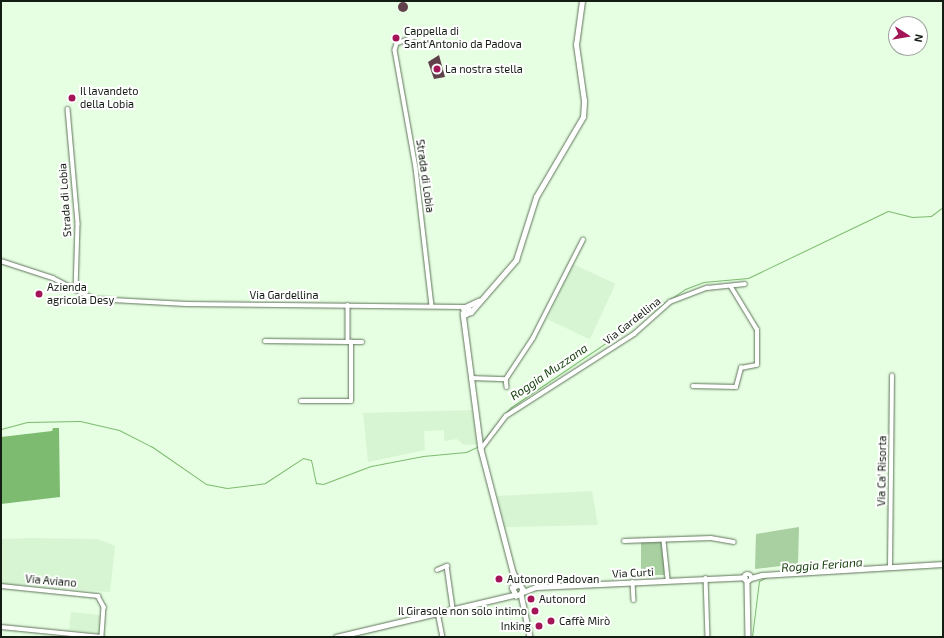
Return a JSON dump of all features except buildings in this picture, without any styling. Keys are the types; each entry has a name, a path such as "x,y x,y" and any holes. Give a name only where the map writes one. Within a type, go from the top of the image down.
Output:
{"street":[{"path":"466,328 470,313 516,260 538,192 583,117 584,101 576,44 582,1"},
{"name":"Strada di Lobia","path":"415,37 397,44 395,50 416,168 432,306"},
{"name":"Strada di Lobia","path":"68,109 78,224 76,290"},
{"path":"506,387 506,378 533,338 583,240"},
{"path":"1,261 53,278 76,290"},
{"name":"Via Gardellina","path":"480,447 506,416 634,334 670,302 707,288 731,287 745,284"},
{"path":"693,386 736,387 741,368 757,365 757,330 731,287"},
{"name":"Via Gardellina","path":"76,290 94,299 451,306 464,310"},
{"path":"464,310 483,299"},
{"path":"301,401 351,401 348,305"},
{"path":"464,310 470,313"},
{"path":"464,310 470,313"},
{"path":"464,310 480,447 513,572 522,593 522,606 530,637"},
{"path":"265,341 362,342"},
{"name":"Via Ca' Risorta","path":"890,567 892,376"},
{"path":"471,378 506,378"},
{"path":"624,541 664,541 711,538 734,542"},
{"path":"664,541 668,580"},
{"name":"Via Curti","path":"522,593 536,587 706,578 748,579 943,564"},
{"path":"437,570 447,566 453,608"},
{"path":"513,572 512,587 514,595 522,606"},
{"path":"706,578 708,637"},
{"path":"748,579 748,637"},
{"path":"633,582 634,600"},
{"path":"504,595 512,587 519,584"},
{"name":"Via Aviano","path":"1,586 98,596 104,607 102,637"},
{"path":"336,637 504,595 522,593"},
{"path":"438,612 442,637"},
{"path":"1,627 102,637"}],"shaded area":[{"path":"573,264 616,284 590,339 547,319"},
{"path":"472,410 477,444 464,445 457,439 444,441 444,430 424,431 425,450 368,462 363,413"},
{"path":"53,428 59,428 60,497 1,504 1,437 52,431"},
{"path":"592,491 598,525 505,527 497,496"},
{"path":"799,527 798,564 755,569 756,534"},
{"path":"1,539 98,539 115,546 110,592 1,584"},
{"path":"641,541 664,541 664,575 641,575"},
{"path":"71,612 102,615 100,633 69,630"}],"waterway":[{"name":"Roggia Muzzana","path":"482,442 510,408 685,289 703,282 748,278 888,211 912,217 931,216 943,207"},
{"name":"Roggia Muzzana","path":"1,429 27,422 80,421 119,430 151,446 206,484 227,488 265,483 303,458 311,460 316,483 323,484 371,466 423,456 466,452 479,446"},
{"name":"Roggia Feriana","path":"860,571 943,566"},
{"name":"Roggia Feriana","path":"752,637 759,581 767,577"}],"place":[{"name":"Cappella di Sant'Antonio da Padova","path":"396,38"},
{"name":"La nostra stella","path":"437,69"},
{"name":"Il lavandeto della Lobia","path":"72,98"},
{"name":"Azienda agricola Desy","path":"39,294"},
{"name":"Autonord Padovan","path":"499,579"},
{"name":"Autonord","path":"531,599"},
{"name":"Il Girasole non solo intimo","path":"535,611"},
{"name":"Caffè Mirò","path":"551,621"},
{"name":"Inking","path":"539,626"}]}
